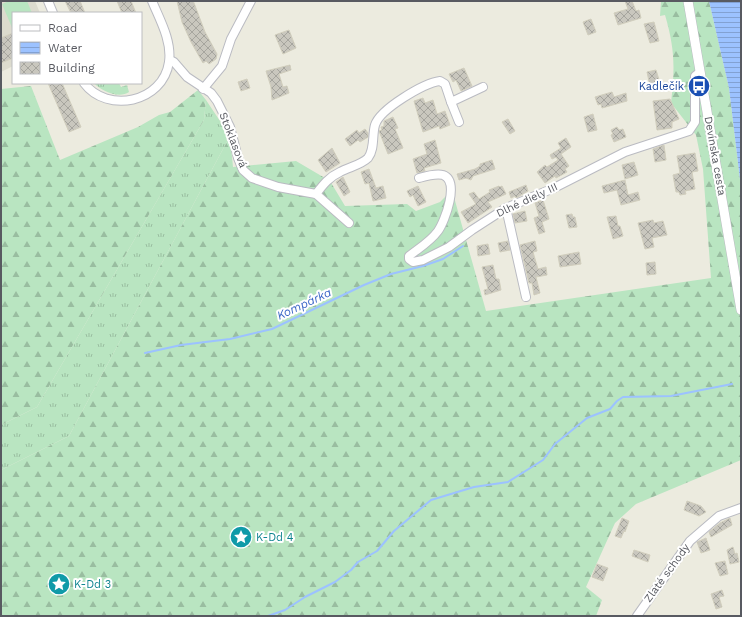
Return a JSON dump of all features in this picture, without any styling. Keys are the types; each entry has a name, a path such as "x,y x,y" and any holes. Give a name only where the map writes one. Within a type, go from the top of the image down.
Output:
{"street":[{"path":"48,1 53,12"},
{"path":"85,84 96,96 112,101 140,98 152,91 165,75 170,60 167,38 152,1"},
{"path":"203,89 222,66 231,39 251,1"},
{"name":"Devínska cesta","path":"688,1 741,310"},
{"name":"Stoklasová","path":"170,60 174,62 187,77 211,93 217,101 230,127 238,158 243,170 252,178 278,187 316,194"},
{"name":"Dlhé diely III","path":"419,178 441,174 446,177 450,182 450,199 446,216 438,230 422,247 409,256 411,261 423,260 449,247 506,208 554,188 625,152 689,131 695,122 695,76 700,72"},
{"path":"349,223 316,194 328,179 362,162 368,157 378,118 392,105 415,90 433,81 440,81 445,84 459,122"},
{"path":"451,102 483,87"},
{"path":"506,208 526,298"},
{"name":"Zlaté schody","path":"637,616 690,541 719,516 741,508"}],"shaded area":[{"path":"1,1 35,1 40,12 12,12 12,66 1,72"}],"green space":[{"path":"9,1 27,1 32,12 12,12 12,28 2,4"},
{"path":"661,1 709,1 729,88 741,188 741,460 636,504 615,523 586,587 602,600 596,616 1,616 1,470 69,436 230,136 233,167 296,161 330,181 345,206 407,204 416,211 440,202 452,190 486,311 711,278 703,169 696,135 671,103 673,59 671,38 665,15 660,16"},
{"path":"95,84 120,84 121,87 127,85 129,92 120,95 110,93"},
{"path":"31,86 60,160 138,127 159,115 170,112 198,90 206,100 204,120 37,407 1,425 1,89"},
{"path":"206,100 230,136 69,436 1,470 1,425 37,407 204,120"}],"water":[{"path":"709,1 741,1 741,188 729,88"}],"building":[{"path":"65,1 80,1 85,12 70,12"},
{"path":"117,1 131,1 136,12 122,12"},
{"path":"177,1 193,1 205,32 217,54 216,59 209,64 206,61 203,63 191,42 182,22"},
{"path":"625,1 632,1 636,11 639,10 641,18 618,25 614,13 628,9"},
{"path":"591,19 596,32 588,35 583,22"},
{"path":"654,22 659,41 650,43 644,24"},
{"path":"289,30 296,48 283,54 275,35"},
{"path":"12,33 12,58 1,63 1,38"},
{"path":"290,65 291,70 279,74 283,87 287,86 289,93 272,100 271,87 266,71"},
{"path":"464,68 472,86 461,91 456,80 453,82 449,74"},
{"path":"656,70 660,83 650,86 647,72"},
{"path":"247,79 250,88 241,91 238,82"},
{"path":"48,84 62,84 81,127 69,132"},
{"path":"612,92 614,97 626,93 627,101 602,108 601,104 598,105 595,97"},
{"path":"423,98 425,103 433,100 437,114 445,111 450,125 440,129 439,126 423,132 414,101"},
{"path":"670,99 679,119 672,122 672,128 657,130 653,101"},
{"path":"593,114 597,130 588,132 584,117"},
{"path":"393,117 398,128 395,129 403,148 388,154 379,131 382,130 381,127 384,126 384,121"},
{"path":"508,119 515,131 510,134 502,122"},
{"path":"617,127 619,130 623,129 626,137 614,142 611,135 613,134 611,130"},
{"path":"365,129 368,133 368,137 360,142 358,140 350,146 345,139 357,130 359,133"},
{"path":"566,138 571,147 561,154 569,166 565,169 567,172 556,178 555,176 545,183 537,172 545,165 547,167 558,160 556,157 552,159 550,155 561,148 558,143"},
{"path":"435,140 441,163 424,168 425,171 417,173 413,159 427,154 424,144"},
{"path":"664,145 666,160 655,162 653,149"},
{"path":"332,148 340,163 326,172 318,160"},
{"path":"695,153 698,171 692,172 695,189 685,191 686,194 680,195 679,192 676,192 673,175 680,173 677,156"},
{"path":"492,160 495,169 473,176 471,180 466,178 459,180 457,174 475,169 480,166 480,164"},
{"path":"634,162 638,175 625,179 622,165"},
{"path":"369,169 376,188 383,186 386,198 373,201 369,183 365,184 361,172"},
{"path":"343,177 350,192 344,196 336,182"},
{"path":"625,180 628,195 638,192 640,200 621,205 617,190 604,193 602,186"},
{"path":"526,185 528,191 516,198 515,196 511,198 509,192"},
{"path":"418,186 426,202 418,206 413,195 410,197 407,191"},
{"path":"502,186 506,194 488,202 492,207 468,223 461,212 476,204 469,194 474,192 479,199 490,192 489,190"},
{"path":"543,200 549,219 542,222 545,232 539,234 534,218 539,216 535,203"},
{"path":"525,211 527,221 515,223 513,214"},
{"path":"572,214 573,217 575,217 577,227 569,228 566,215"},
{"path":"616,216 618,226 620,226 623,236 613,239 607,217"},
{"path":"653,220 654,223 663,221 667,235 652,238 654,247 645,249 638,223"},
{"path":"508,241 510,250 500,252 498,243"},
{"path":"535,241 537,251 533,252 538,269 546,267 547,275 536,277 540,293 534,295 532,283 529,283 520,245"},
{"path":"488,244 490,254 478,256 477,246"},
{"path":"579,252 581,264 560,267 558,256"},
{"path":"655,262 656,274 647,275 646,263"},
{"path":"493,265 496,279 499,279 501,290 485,295 484,290 488,289 482,267"},
{"path":"687,501 701,506 706,512 699,516 684,510"},
{"path":"622,518 629,521 621,538 615,536"},
{"path":"730,518 732,525 711,537 709,532 720,523"},
{"path":"706,538 710,550 701,553 697,542"},
{"path":"733,547 735,554 737,553 739,562 730,564 727,550"},
{"path":"634,550 650,555 648,562 632,556"},
{"path":"725,561 728,574 720,576 715,563"},
{"path":"597,564 608,568 603,581 592,577"},
{"path":"722,590 724,596 719,597 722,607 716,609 711,594"}],"waterway":[{"name":"Kompárka","path":"145,353 181,345 230,339 272,329 364,285 391,274 443,259 463,246"},
{"path":"268,616 285,610 305,597 335,582 351,570 358,562 377,551 394,531 431,500 474,487 508,482 543,460 555,444 587,418 610,409 623,397 671,396 732,384"}],"place":[{"name":"Kadlečík","path":"699,86"},
{"name":"K-Dd 4","path":"241,537"},
{"name":"K-Dd 3","path":"59,584"}]}
